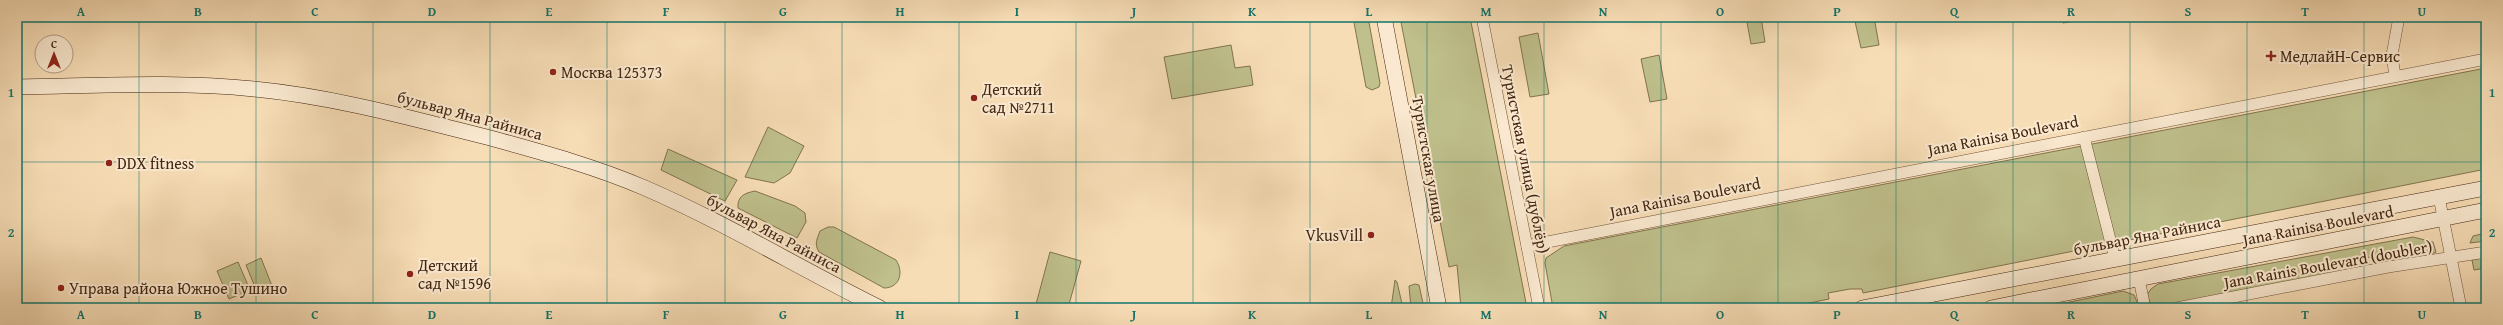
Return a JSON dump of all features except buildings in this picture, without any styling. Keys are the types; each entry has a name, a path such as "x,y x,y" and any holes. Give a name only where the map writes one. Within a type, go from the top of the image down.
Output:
{"main road":[{"name":"Туристская улица","path":"1384,17 1439,308"},
{"name":"бульвар Яна Райниса","path":"17,87 171,86 253,89 350,103 411,117 527,148 625,180 719,223 859,303 880,308"},
{"name":"бульвар Яна Райниса","path":"1862,308 2486,188"},
{"name":"Jana Rainisa Boulevard","path":"1991,308 2019,305 2139,279 2486,210"}],"street":[{"name":"Туристская улица (дублёр)","path":"1482,17 1538,308"},
{"path":"2395,76 2392,55 2399,17"},
{"name":"Jana Rainisa Boulevard","path":"1527,246 2486,58"},
{"path":"2084,137 2115,259"},
{"path":"2439,197 2461,308"},
{"name":"Jana Rainis Boulevard (doubler)","path":"2177,308 2388,267 2486,252"},
{"path":"2139,279 2145,308"}],"green space":[{"path":"1353,17 1368,17 1380,83 1379,87 1372,90 1366,87"},
{"path":"1400,17 1470,17 1527,308 1461,308 1457,265 1449,267"},
{"path":"1746,17 1761,17 1765,42 1751,44"},
{"path":"1854,17 1874,17 1879,45 1861,48"},
{"path":"2062,17 2099,17 2063,23"},
{"path":"1538,33 1549,94 1530,97 1519,37"},
{"path":"1231,45 1235,68 1250,66 1253,85 1172,99 1164,57"},
{"path":"1659,55 1667,99 1650,102 1641,59"},
{"path":"2486,68 2486,169 1863,293 1862,289 1850,289 1828,293 1829,299 1785,308 1553,308 1545,263 1546,258 1564,246"},
{"path":"768,127 804,146 790,173 774,183 745,177"},
{"path":"668,149 737,180 725,201 661,170"},
{"path":"755,191 795,206 805,213 806,222 797,238 738,208 740,198 742,196"},
{"path":"828,227 834,227 896,260 900,269 897,282 894,285 884,288 819,252 816,242 820,231"},
{"path":"2486,233 2486,241 2470,243 2473,236"},
{"path":"2413,237 2433,242 2436,252 2428,256 2386,262 2385,254 2326,266 2328,274 2164,306 2156,306 2150,303 2147,295 2151,289 2158,284"},
{"path":"1050,252 1081,261 1068,308 1035,308"},
{"path":"2486,257 2486,268 2474,270 2472,260"},
{"path":"261,258 272,286 257,292 246,265"},
{"path":"238,262 250,290 229,299 217,271"},
{"path":"1395,280 1397,282 1403,308 1391,308"},
{"path":"1415,284 1419,285 1424,308 1411,308 1409,286"},
{"path":"2123,291 2134,295 2138,304 2137,308 2041,308"}],"place":[{"name":"МедлайН-Сервис","path":"2271,56"},
{"name":"Москва 125373","path":"553,72"},
{"name":"Детский сад №2711","path":"974,98"},
{"name":"DDX fitness","path":"109,163"},
{"name":"VkusVill","path":"1371,235"},
{"name":"Детский сад №1596","path":"410,274"},
{"name":"Управа района Южное Тушино","path":"61,288"}]}
